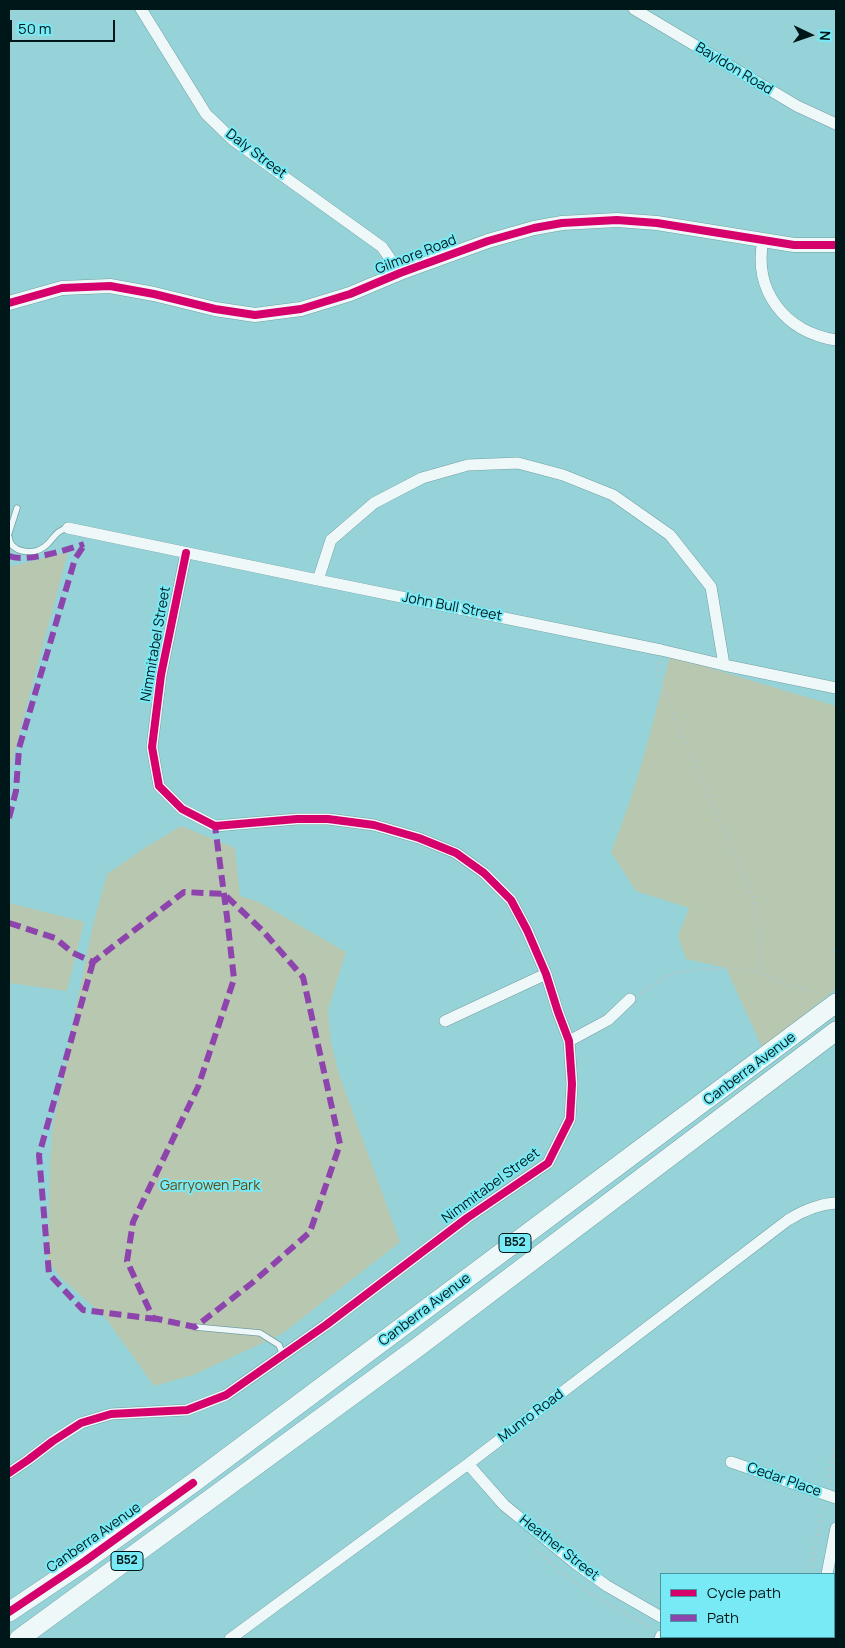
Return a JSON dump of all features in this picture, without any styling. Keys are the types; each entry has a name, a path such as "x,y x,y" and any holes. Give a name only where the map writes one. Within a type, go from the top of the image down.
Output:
{"highway":[{"name":"Canberra Avenue","path":"9,1612 85,1561 193,1483 836,1003"},
{"name":"Canberra Avenue","path":"19,1639 402,1358 836,1031"},
{"name":"Canberra Avenue","path":"9,1636 46,1619"}],"street":[{"name":"Daly Street","path":"141,9 206,114 233,140 382,247 400,273"},
{"name":"Bayldon Road","path":"634,9 797,106 836,124"},
{"name":"Gilmore Road","path":"9,303 62,288 110,286 154,294 215,309 255,315 301,309 350,294 400,273 488,241 534,228 562,223 617,220 656,223 807,246 836,245"},
{"path":"763,240 760,255 761,274 766,290 776,305 786,317 803,329 824,338 836,340"},
{"path":"318,580 331,540 374,502 422,478 459,467 518,462 563,475 613,496 670,535 711,587 724,665"},
{"name":"John Bull Street","path":"68,528 661,650 836,688"},
{"name":"Nimmitabel Street","path":"9,1473 53,1440 81,1423 111,1414 187,1410 226,1395 326,1325 467,1218 548,1163 570,1119 572,1084 569,1041 546,974 527,930 511,900 484,873 456,853 419,838 374,825 328,819 297,819 215,826 182,809 159,786 152,747 154,729 161,675 186,553"},
{"path":"445,1021 546,974"},
{"path":"569,1041 608,1020 630,999"},
{"name":"Munro Road","path":"230,1639 468,1464 788,1220 805,1209 836,1203"},
{"name":"Cedar Place","path":"731,1462 836,1498"},
{"name":"Heather Street","path":"468,1464 504,1505 575,1562 607,1586 660,1616"},
{"path":"827,1573 836,1528"}],"lane":[{"path":"9,533 16,508"},
{"path":"9,537 10,543 16,549 26,551 44,547 58,532 68,528"},
{"path":"194,1327 260,1333 279,1345 283,1355"}],"path":[{"path":"661,650 658,668 670,708 754,899 760,949 757,973"},
{"path":"630,999 671,974 699,969 745,969 813,992"},
{"path":"675,1639 687,1639"}],"green space":[{"path":"68,552 9,772 9,567"},
{"path":"670,656 836,706 836,946 833,951 836,952 836,989 762,1047 726,968 686,959 678,936 689,908 636,891 611,852 637,780"},
{"name":"Garryowen Park","path":"181,826 235,848 240,896 259,902 346,952 328,1010 331,1043 339,1074 400,1242 282,1334 193,1375 154,1386 105,1317 60,1277 48,1260 50,1162 53,1124 64,1076 72,1027 93,925 107,874"},
{"path":"9,903 84,922 67,991 9,983"}],"marked path":[{"path":"9,556 16,558 35,557 84,544"},
{"path":"9,818 16,791 19,748 75,559 85,544"},
{"path":"9,923 55,938 73,953 93,962 184,892 224,894 262,930 303,977 340,1144 310,1232 252,1283 195,1327 153,1318 127,1261 133,1222 198,1087 234,979 227,917 215,826"},
{"path":"93,962 39,1155 49,1274 83,1310 156,1319"}],"cycle path":[{"path":"9,303 62,288 110,286 154,294 215,309 255,315 301,309 350,294 400,273 488,241 534,228 562,223 617,220 657,223 794,245 836,245"},
{"path":"9,1473 81,1423 111,1414 187,1410 226,1395 326,1325 467,1218 548,1163 570,1119 572,1084 569,1041 546,974 527,930 511,900 484,873 456,853 419,838 374,825 328,819 297,819 215,826 182,809 159,786 152,747 161,675 186,553"},
{"path":"9,1612 85,1561 193,1483"}]}
